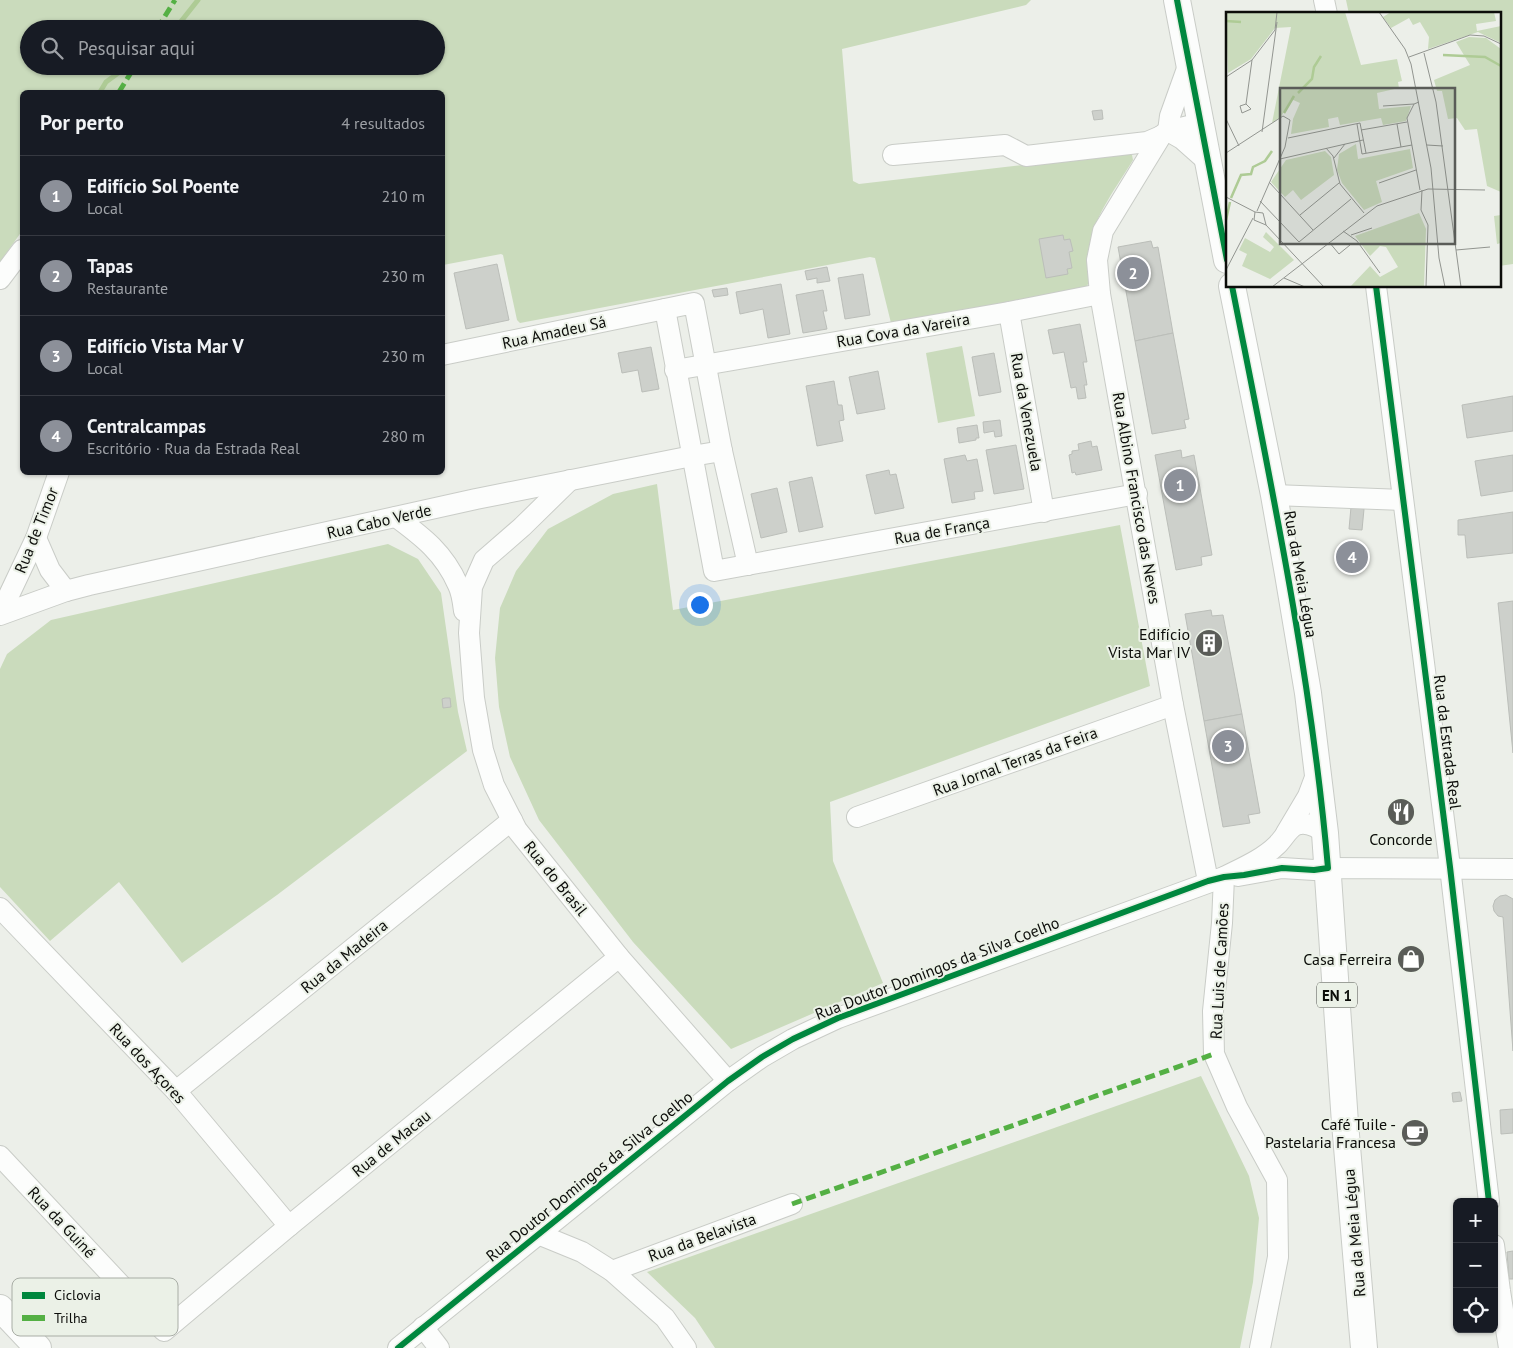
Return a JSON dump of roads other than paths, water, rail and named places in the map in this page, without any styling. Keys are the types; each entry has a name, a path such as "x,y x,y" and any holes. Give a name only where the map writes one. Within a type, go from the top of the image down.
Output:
{"main road":[{"path":"1177,0 1226,255"},
{"name":"Rua da Meia Légua","path":"1232,288 1274,495 1308,693 1325,833 1321,869 1330,915 1364,1348"},
{"path":"0,1308 12,1321"},
{"path":"27,1336 38,1348"}],"street":[{"name":"Rua Albino Francisco das Neves","path":"1189,63 1166,128 1103,231 1097,260 1100,294 1173,705 1216,879"},
{"path":"893,155 1005,145 1026,156 1147,142 1166,128 1200,116"},
{"path":"1166,128 1182,139 1208,162"},
{"path":"0,279 20,253"},
{"name":"Rua da Estrada Real","path":"1376,288 1450,868 1489,1198"},
{"name":"Rua Cova da Vareira","path":"675,370 1009,312 1100,294"},
{"name":"Rua Amadeu Sá","path":"445,354 694,303 706,364"},
{"path":"665,309 692,456"},
{"name":"Rua da Venezuela","path":"1009,312 1044,512"},
{"path":"706,364 722,452 748,564"},
{"name":"Rua Cabo Verde","path":"0,614 66,591 570,480 692,456 722,452"},
{"name":"Rua de França","path":"692,456 714,571 1137,494"},
{"name":"Rua de Timor","path":"0,614 36,538 58,475"},
{"name":"Rua do Brasil","path":"469,633 472,587 484,560 522,527 570,480"},
{"path":"1274,495 1403,500"},
{"name":"Rua do Brasil","path":"396,517 425,539 445,559 459,586 469,633 474,698 482,750 494,785 517,830 619,957 728,1081"},
{"path":"36,538 50,570 66,591"},
{"name":"Rua Jornal Terras da Feira","path":"857,817 1173,705"},
{"name":"Rua Doutor Domingos da Silva Coelho","path":"398,1348 728,1081 762,1057 793,1039 838,1018 1216,879 1263,856 1278,844 1286,834 1308,796 1317,772"},
{"name":"Rua da Madeira","path":"176,1091 512,820"},
{"name":"Rua Doutor Domingos da Silva Coelho","path":"1321,869 1294,866 1286,860 1283,847 1286,834 1296,825 1316,826 1325,833"},
{"name":"Rua Doutor Domingos da Silva Coelho","path":"1216,879 1282,868 1321,869"},
{"path":"1321,869 1513,869"},
{"name":"Rua Luis de Camões","path":"1216,879 1222,923 1213,1011 1214,1054 1237,1107 1277,1180 1278,1257 1260,1348"},
{"name":"Rua dos Açores","path":"0,908 176,1091 288,1226"},
{"name":"Rua de Macau","path":"178,1319 288,1226 619,957"},
{"name":"Rua da Guiné","path":"0,1156 114,1278"},
{"name":"Rua da Belavista","path":"612,1271 792,1204"},
{"path":"538,1234 582,1252 612,1271 665,1318 686,1348"},
{"path":"1498,1276 1509,1348"},
{"path":"423,1327 439,1348"}],"waterway":[{"path":"182,20 198,0"},
{"path":"101,90 106,82 116,75"}],"place":[{"name":"Tapas","path":"1133,273"},
{"name":"Edifício Sol Poente","path":"1180,485"},
{"name":"Centralcampas","path":"1352,557"},
{"name":"Edifício Vista Mar IV","path":"1209,643"},
{"name":"Edifício Vista Mar V","path":"1228,746"},
{"name":"Concorde","path":"1401,812"},
{"name":"Casa Ferreira","path":"1411,959"},
{"name":"Café Tuile - Pastelaria Francesa","path":"1415,1133"}]}
